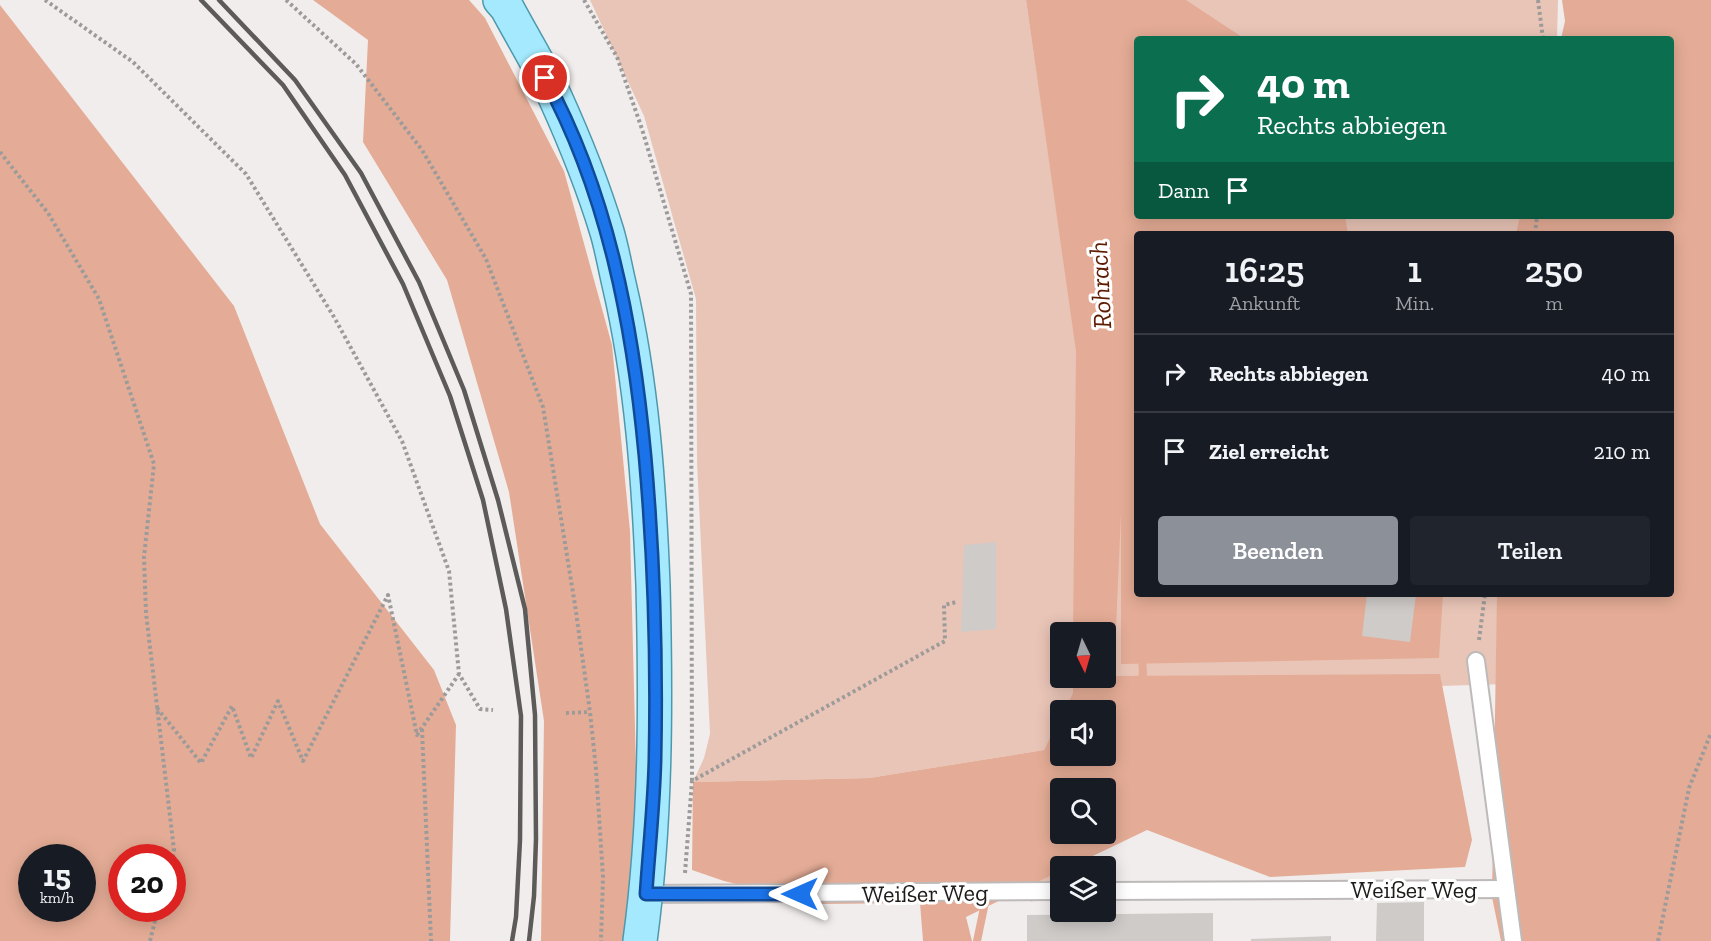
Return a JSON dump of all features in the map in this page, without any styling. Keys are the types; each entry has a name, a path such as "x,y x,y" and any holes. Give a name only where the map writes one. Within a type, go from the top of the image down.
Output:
{"main road":[{"path":"500,0 507,8 554,95 583,161 608,234 627,319 641,409 652,559 655,759 646,894 640,941"}],"lane":[{"path":"1476,661 1513,941"},
{"name":"Weißer Weg","path":"1116,891 1506,889"},
{"name":"Weißer Weg","path":"646,894 1050,891"}],"path":[{"path":"45,0 133,62 246,174 334,317 402,441 449,571 459,674 480,709 493,710"},
{"path":"286,0 356,64 422,150 486,259 543,407 590,712 603,877 601,941"},
{"path":"584,0 617,57 642,129 691,294 692,781 684,895"},
{"path":"1538,0 1543,36"},
{"path":"0,152 48,213 99,299 154,464 144,557 146,613 173,844"},
{"path":"156,708 201,762 232,706 251,758 279,701 303,761 388,595 417,735 459,674"},
{"path":"1476,661 1485,597"},
{"path":"692,781 945,641 944,605 957,602"},
{"path":"566,713 590,712"},
{"path":"422,729 431,941"},
{"path":"1658,941 1689,788 1711,733"},
{"path":"150,941 155,922"}],"shaded area":[{"path":"313,0 469,0 485,18 564,171 612,345 630,531 639,886 624,941 541,941 544,721 509,492 447,280 363,142 368,40"},
{"path":"590,0 1026,0 1057,215 1035,0 1558,0 1557,36 1134,36 1134,219 1569,219 1608,231 1134,231 1134,597 1517,597 1507,684 1136,695 1116,758 1116,700 1085,700 1073,694 1070,700 1050,700 1050,738 1044,750 869,778 693,782 704,758 710,734 697,462 696,299 644,116"},
{"path":"1026,0 1186,0 1240,36 1134,36 1134,219 1346,219 1348,231 1134,231 1134,597 1443,597 1439,658 1121,664 1121,513 1116,629 1116,622 1073,622 1076,351"},
{"path":"1562,0 1711,0 1711,941 1501,941 1492,897 1497,597 1674,597 1674,231 1517,231 1519,219 1674,219 1674,36 1562,36 1565,21"},
{"path":"0,5 234,306 320,524 434,670 456,725 450,941 0,941"},
{"path":"1440,674 1472,840 1465,867 1270,877 1147,830 1093,856 1050,856 1050,876 966,917 972,941 923,941 920,903 819,904 724,881 692,870 693,782 869,778 1044,750 1050,738 1050,766 1116,766 1116,700 1070,700 1073,688 1116,688 1116,676"},
{"path":"1054,766 1113,766 1110,778 1050,778 1050,844 1060,844 1060,856 1050,856 1050,883 1032,902 983,875"}],"building":[{"path":"996,542 996,629 961,632 964,545"},
{"path":"1367,597 1416,597 1410,642 1362,636"},
{"path":"1424,902 1424,941 1376,941 1377,903"},
{"path":"1213,913 1213,941 1027,941 1027,915 1050,915 1050,922 1116,922 1116,914"},
{"path":"1331,936 1331,941 1251,941 1251,939"}],"waterway":[{"name":"Rohrach","path":"1104,0 1109,38 1123,293"},
{"name":"Rohrach","path":"1103,778 1114,767 1143,674 1142,654"},
{"name":"Rohrach","path":"977,941 986,898 1050,832"}],"railway":[{"path":"201,0 283,85 345,175 403,284 450,396 483,500 506,609 521,716 520,840 516,917 512,941"},
{"path":"219,0 295,80 361,173 419,282 464,390 498,500 525,609 535,715 536,839 534,896 529,941"}],"route":[{"path":"545,78 583,161 608,234 627,319 641,409 650,514 654,636 655,759 646,894 800,894"}]}
